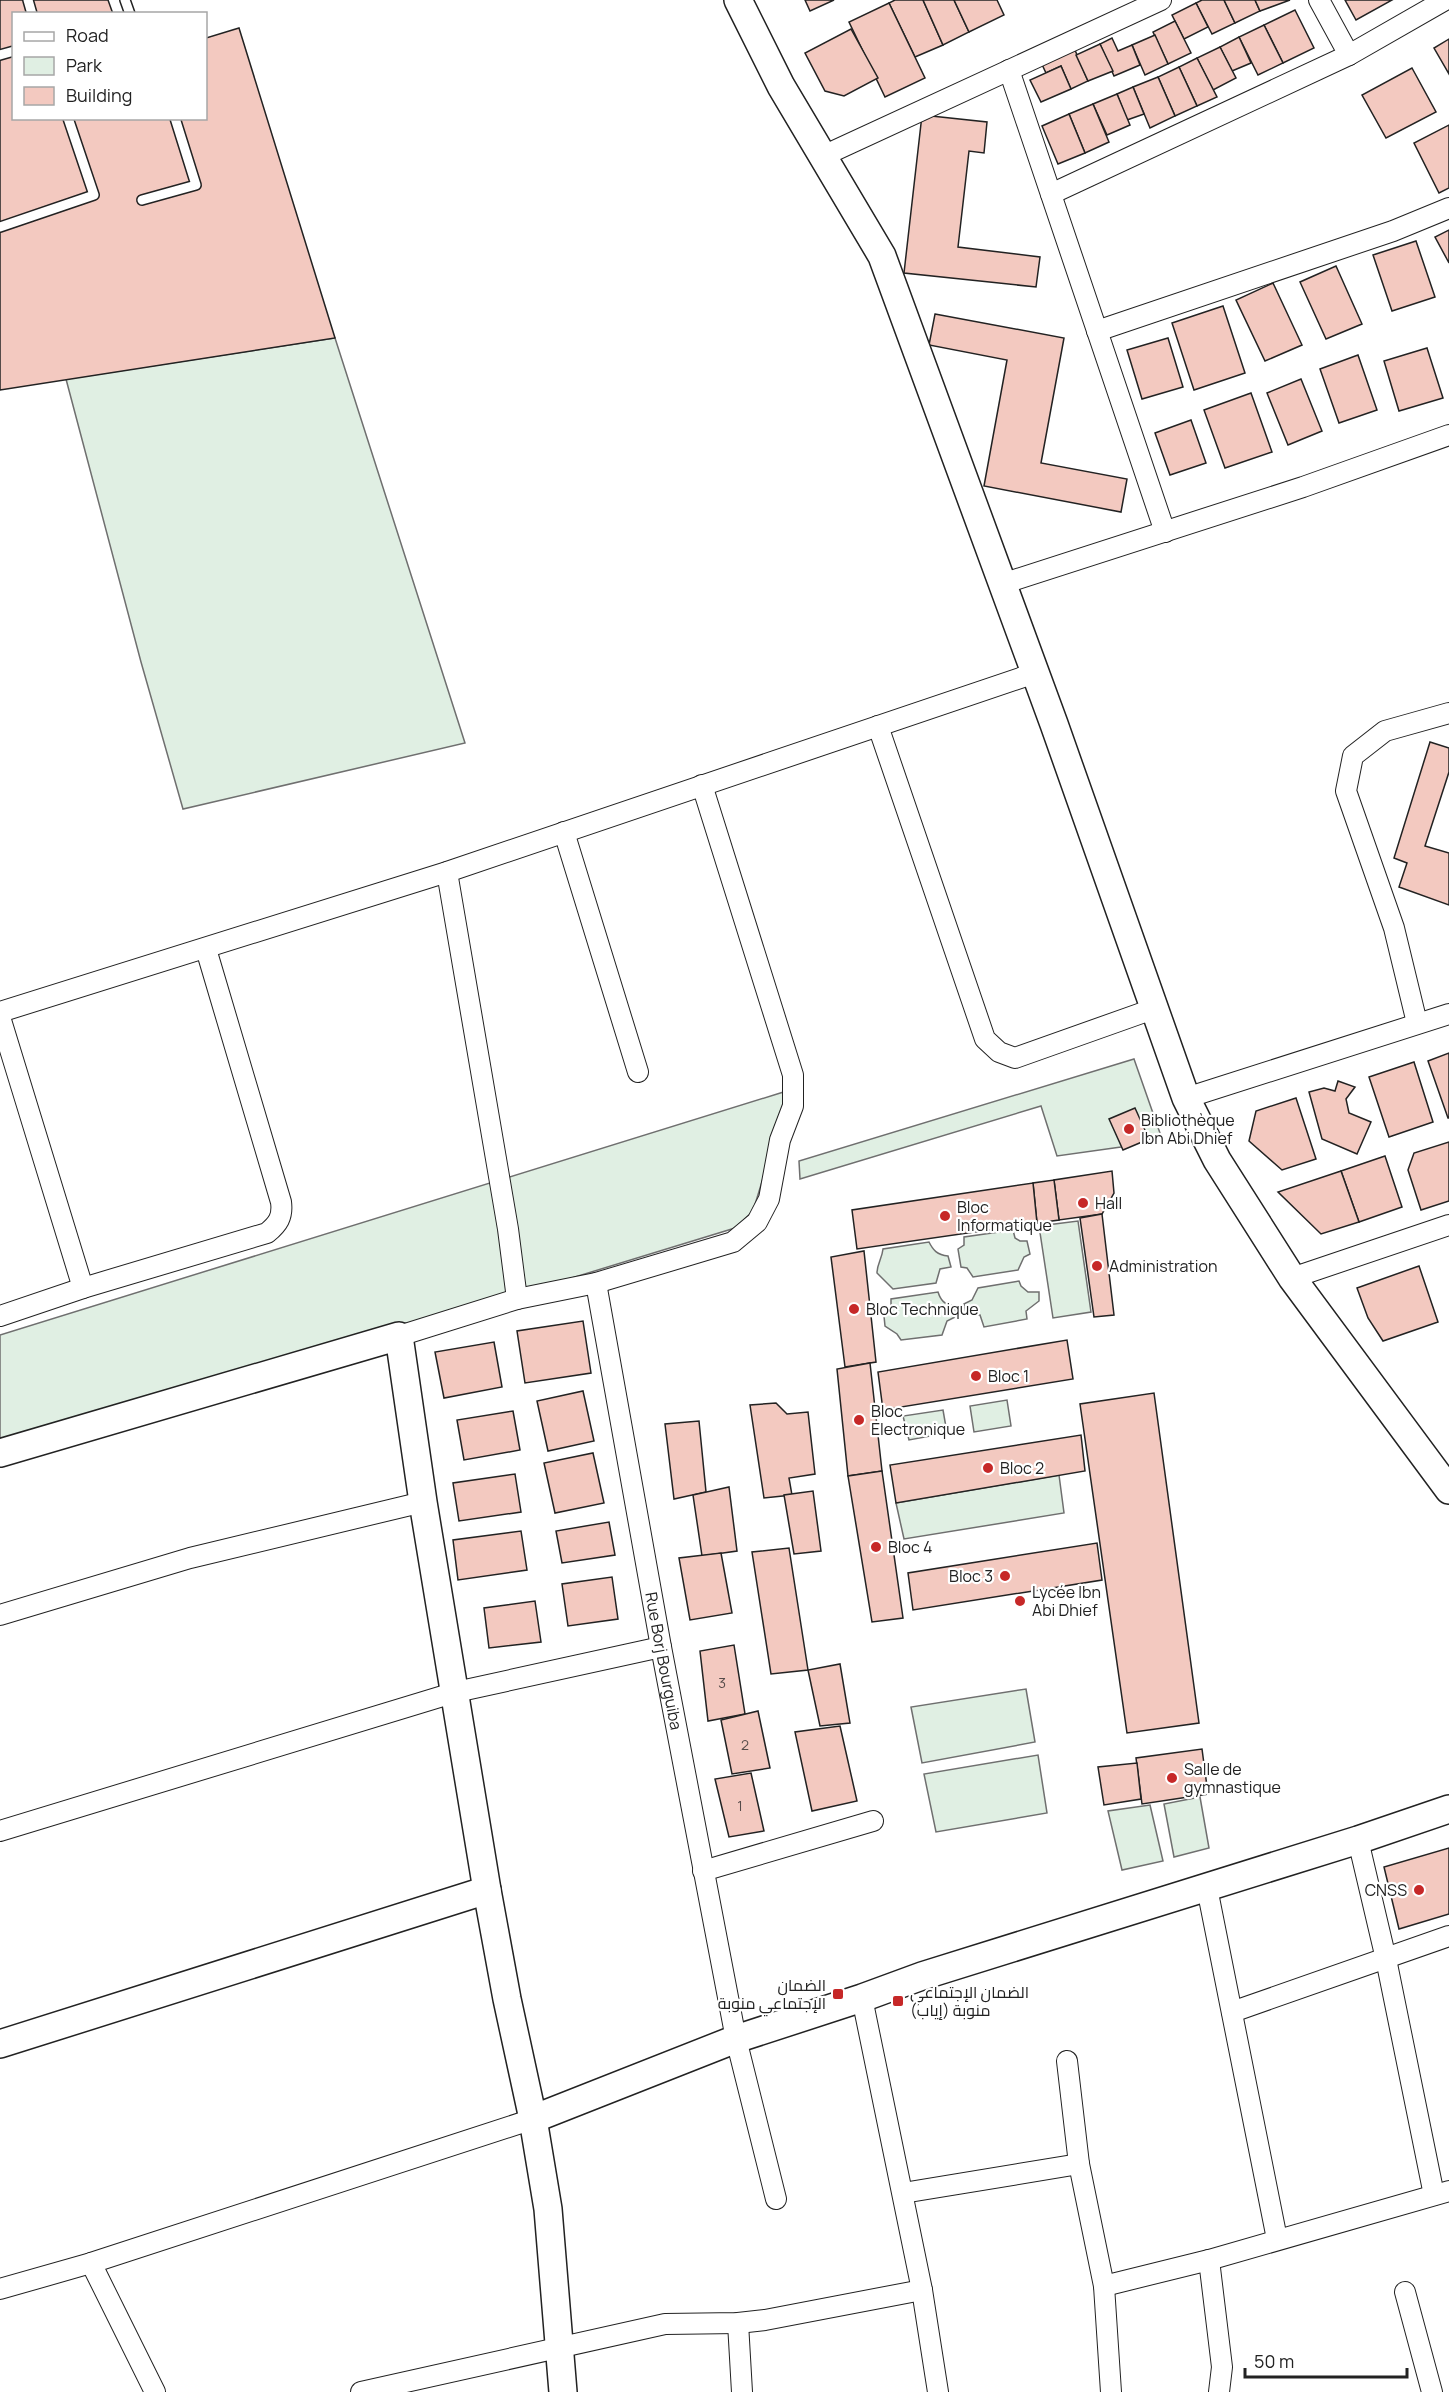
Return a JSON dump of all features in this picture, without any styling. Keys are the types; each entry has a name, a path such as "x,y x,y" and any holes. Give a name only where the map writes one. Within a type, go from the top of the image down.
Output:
{"street":[{"path":"738,0 781,86 882,256 1100,852 1186,1098 1217,1160 1292,1278 1449,1490"},
{"path":"823,156 1161,0"},
{"path":"1319,0 1349,55"},
{"path":"1051,194 1349,55 1445,0"},
{"path":"1008,70 1165,532"},
{"path":"1097,331 1393,231 1449,208"},
{"path":"1002,584 1303,487 1449,435"},
{"path":"0,1012 447,872 1035,673"},
{"path":"1417,1023 1394,928 1346,791 1353,756 1386,731 1449,713"},
{"path":"878,726 985,1039 999,1052 1015,1058 1153,1009"},
{"path":"0,1454 517,1299 596,1283 733,1242 758,1222 769,1199 780,1140 793,1106 793,1075 787,1048 702,785"},
{"path":"564,832 638,1072"},
{"path":"447,872 508,1229 517,1299"},
{"path":"0,1316 83,1288 267,1233 281,1219 283,1212 281,1202 206,949"},
{"path":"1186,1098 1449,1014"},
{"path":"0,1017 83,1288"},
{"path":"1292,1278 1449,1225"},
{"name":"Rue Borj Bourguiba","path":"596,1283 661,1647 736,2039 776,2199"},
{"path":"399,1336 423,1502 488,1890 507,1999 533,2119 548,2209 563,2392"},
{"path":"0,1616 190,1558 423,1502"},
{"path":"0,1831 456,1692 661,1647"},
{"path":"0,2289 91,2263 533,2119 736,2039 922,1976 1207,1888 1449,1809"},
{"path":"703,1871 873,1821"},
{"path":"1104,2286 1209,2260 1441,2193 1358,1840"},
{"path":"1207,1888 1277,2239"},
{"path":"0,2044 488,1890"},
{"path":"1232,2012 1449,1936"},
{"path":"862,1998 922,2290 938,2392"},
{"path":"1066,2061 1079,2164 1104,2286 1112,2392"},
{"path":"903,2193 1079,2164"},
{"path":"1209,2260 1222,2367 1219,2392"},
{"path":"91,2263 155,2392"},
{"path":"361,2392 665,2324 738,2323 922,2290"},
{"path":"1405,2292 1432,2392"},
{"path":"738,2323 742,2392"}],"lane":[{"path":"0,227 94,195 69,120"},
{"path":"142,200 196,185 176,120"}],"green space":[{"path":"335,338 465,743 183,809 141,662 66,379"},
{"path":"1134,1059 1161,1136 1121,1147 1057,1156 1041,1106 800,1179 799,1161"},
{"path":"790,1090 753,1211 735,1228 0,1453 0,1335"},
{"path":"1078,1221 1091,1312 1053,1318 1039,1226"},
{"path":"1013,1230 1015,1238 1027,1241 1030,1254 1024,1257 1018,1270 973,1277 967,1268 961,1267 958,1249 964,1245 964,1237"},
{"path":"929,1242 936,1252 948,1256 951,1267 940,1269 936,1283 893,1289 877,1273 883,1249"},
{"path":"1019,1281 1028,1292 1039,1292 1039,1301 1026,1311 1027,1319 984,1327 980,1315 966,1314 964,1304 972,1300 978,1288"},
{"path":"938,1292 943,1302 954,1306 957,1316 947,1321 942,1335 901,1340 897,1334 885,1326 884,1316 891,1308 891,1299"},
{"path":"1007,1400 1011,1426 974,1432 970,1406"},
{"path":"943,1410 947,1433 909,1440 903,1416"},
{"path":"1059,1475 1064,1513 904,1539 896,1503"},
{"path":"1026,1689 1035,1742 922,1763 911,1707"},
{"path":"1038,1755 1047,1813 936,1832 924,1774"},
{"path":"1200,1797 1209,1848 1174,1857 1164,1804"},
{"path":"1150,1805 1163,1861 1122,1870 1108,1811"}],"building":[{"path":"0,0 108,0 112,12 12,12 12,120 207,120 207,38 239,28 335,338 0,390"},
{"path":"805,0 834,0 810,11"},
{"path":"895,0 923,0 943,45 915,57 889,3"},
{"path":"923,0 954,0 969,32 943,45"},
{"path":"954,0 997,0 1004,15 969,32"},
{"path":"1202,0 1224,0 1235,23 1212,34 1196,3"},
{"path":"1224,0 1255,0 1260,11 1235,23"},
{"path":"1255,0 1290,0 1260,11"},
{"path":"1345,0 1392,0 1356,20"},
{"path":"889,3 925,78 885,97 849,22"},
{"path":"1196,3 1208,27 1184,39 1172,15"},
{"path":"1295,10 1314,48 1283,63 1264,25"},
{"path":"1175,21 1191,53 1168,64 1153,32"},
{"path":"1264,25 1283,63 1258,75 1239,37"},
{"path":"851,29 878,78 844,96 825,91 805,53"},
{"path":"1155,35 1168,64 1145,75 1132,45"},
{"path":"1239,37 1251,63 1232,71 1220,47"},
{"path":"1112,38 1118,51 1132,45 1140,65 1114,76 1100,44"},
{"path":"1449,39 1449,74 1434,48"},
{"path":"1072,43 1088,81 1071,89 1061,66 1046,73 1039,58"},
{"path":"1100,44 1113,71 1088,81 1076,55"},
{"path":"1220,47 1236,78 1213,90 1197,58"},
{"path":"1197,58 1217,97 1197,106 1179,67"},
{"path":"1061,66 1071,89 1041,102 1030,80"},
{"path":"1179,67 1197,106 1175,116 1158,77"},
{"path":"1412,68 1436,112 1386,138 1362,95"},
{"path":"1158,77 1175,116 1150,128 1133,87"},
{"path":"1133,87 1144,114 1127,120 1117,94"},
{"path":"1117,94 1130,125 1107,135 1093,104"},
{"path":"1093,104 1109,142 1085,153 1069,114"},
{"path":"1069,114 1085,153 1058,164 1042,126"},
{"path":"922,115 987,122 984,153 969,151 958,247 1040,257 1036,287 904,273"},
{"path":"1449,125 1449,188 1439,193 1414,143"},
{"path":"1449,230 1449,263 1435,237"},
{"path":"1416,241 1435,297 1392,311 1373,255"},
{"path":"1336,266 1362,324 1326,339 1300,282"},
{"path":"1273,283 1302,345 1265,361 1236,300"},
{"path":"1223,306 1245,373 1194,390 1172,323"},
{"path":"935,314 1064,338 1041,463 1127,479 1121,512 984,486 1007,360 929,345"},
{"path":"1168,338 1183,387 1142,399 1127,350"},
{"path":"1427,348 1443,398 1399,411 1384,361"},
{"path":"1358,355 1377,410 1339,423 1320,369"},
{"path":"1301,379 1322,431 1288,445 1267,393"},
{"path":"1251,393 1272,452 1225,468 1204,410"},
{"path":"1191,420 1206,463 1170,475 1155,433"},
{"path":"1430,742 1449,748 1449,772 1425,846 1449,853 1449,905 1399,887 1407,863 1394,858"},
{"path":"1449,1053 1449,1118 1448,1118 1428,1061"},
{"path":"1414,1062 1433,1122 1389,1137 1369,1077"},
{"path":"1338,1081 1355,1087 1346,1099 1349,1113 1371,1122 1357,1154 1322,1139 1309,1092 1324,1088 1335,1091"},
{"path":"1296,1098 1316,1159 1282,1170 1249,1141 1256,1111"},
{"name":"Bibliothèque Ibn Abi Dhief","path":"1135,1108 1149,1139 1123,1150 1109,1119"},
{"path":"1449,1142 1449,1201 1421,1210 1408,1170 1414,1153"},
{"path":"1385,1156 1402,1207 1359,1222 1341,1171"},
{"name":"Hall","path":"1112,1171 1114,1193 1102,1214 1059,1220 1054,1180"},
{"path":"1341,1171 1359,1222 1321,1234 1278,1192"},
{"path":"1054,1180 1059,1220 1037,1223 1033,1183"},
{"name":"Bloc Informatique","path":"1033,1183 1037,1223 857,1249 852,1210"},
{"name":"Administration","path":"1102,1214 1114,1315 1094,1317 1080,1218"},
{"name":"Bloc Technique","path":"864,1251 876,1362 845,1367 831,1257"},
{"path":"1419,1266 1438,1322 1383,1341 1368,1318 1357,1288"},
{"path":"583,1321 591,1373 525,1383 517,1331"},
{"name":"Bloc 1","path":"1067,1340 1073,1379 883,1410 878,1372"},
{"path":"494,1342 502,1387 444,1398 435,1352"},
{"name":"Bloc Electronique","path":"870,1363 882,1471 848,1476 837,1369"},
{"path":"583,1391 594,1441 548,1451 537,1401"},
{"path":"1154,1393 1199,1723 1127,1733 1080,1404"},
{"path":"776,1403 787,1414 808,1412 815,1474 789,1478 792,1495 764,1498 750,1405"},
{"path":"513,1411 520,1450 464,1460 457,1420"},
{"path":"699,1421 706,1492 674,1499 665,1424"},
{"name":"Bloc 2","path":"1081,1435 1085,1471 896,1503 890,1465"},
{"path":"593,1453 604,1503 555,1513 544,1463"},
{"name":"Bloc 4","path":"882,1471 903,1618 872,1622 848,1476"},
{"path":"515,1474 521,1512 459,1521 453,1483"},
{"path":"729,1487 737,1551 702,1556 693,1495"},
{"path":"813,1491 821,1551 794,1554 784,1495"},
{"path":"609,1522 615,1555 562,1563 556,1531"},
{"path":"521,1531 527,1570 458,1580 453,1540"},
{"name":"Bloc 3","path":"1097,1543 1102,1580 913,1610 908,1573"},
{"path":"789,1548 808,1670 771,1674 752,1552"},
{"path":"721,1553 732,1613 690,1620 679,1558"},
{"path":"612,1577 618,1619 568,1626 562,1584"},
{"path":"535,1601 541,1642 489,1648 484,1608"},
{"path":"734,1645 745,1714 708,1721 700,1651"},
{"path":"840,1664 850,1723 820,1726 808,1670"},
{"path":"758,1711 770,1768 732,1774 721,1720"},
{"path":"840,1726 857,1801 812,1811 795,1732"},
{"name":"Salle de gymnastique","path":"1202,1749 1208,1794 1142,1804 1136,1758"},
{"path":"1137,1763 1141,1799 1104,1805 1098,1767"},
{"path":"751,1773 764,1831 729,1837 715,1779"},
{"name":"CNSS","path":"1449,1848 1449,1914 1399,1929 1384,1867"}],"place":[{"name":"Bibliothèque Ibn Abi Dhief","path":"1129,1129"},
{"name":"Hall","path":"1083,1203"},
{"name":"Bloc Informatique","path":"945,1216"},
{"name":"Administration","path":"1097,1266"},
{"name":"Bloc Technique","path":"854,1309"},
{"name":"Bloc 1","path":"976,1376"},
{"name":"Bloc Electronique","path":"859,1420"},
{"name":"Bloc 2","path":"988,1468"},
{"name":"Bloc 4","path":"876,1547"},
{"name":"Bloc 3","path":"1005,1576"},
{"name":"Lycée Ibn Abi Dhief","path":"1020,1601"},
{"name":"Salle de gymnastique","path":"1172,1778"},
{"name":"CNSS","path":"1419,1890"},
{"name":"الضمان الإجتماعي منوبة","path":"838,1994"},
{"name":"الضمان الإجتماعي منوبة (إياب)","path":"898,2001"}]}
